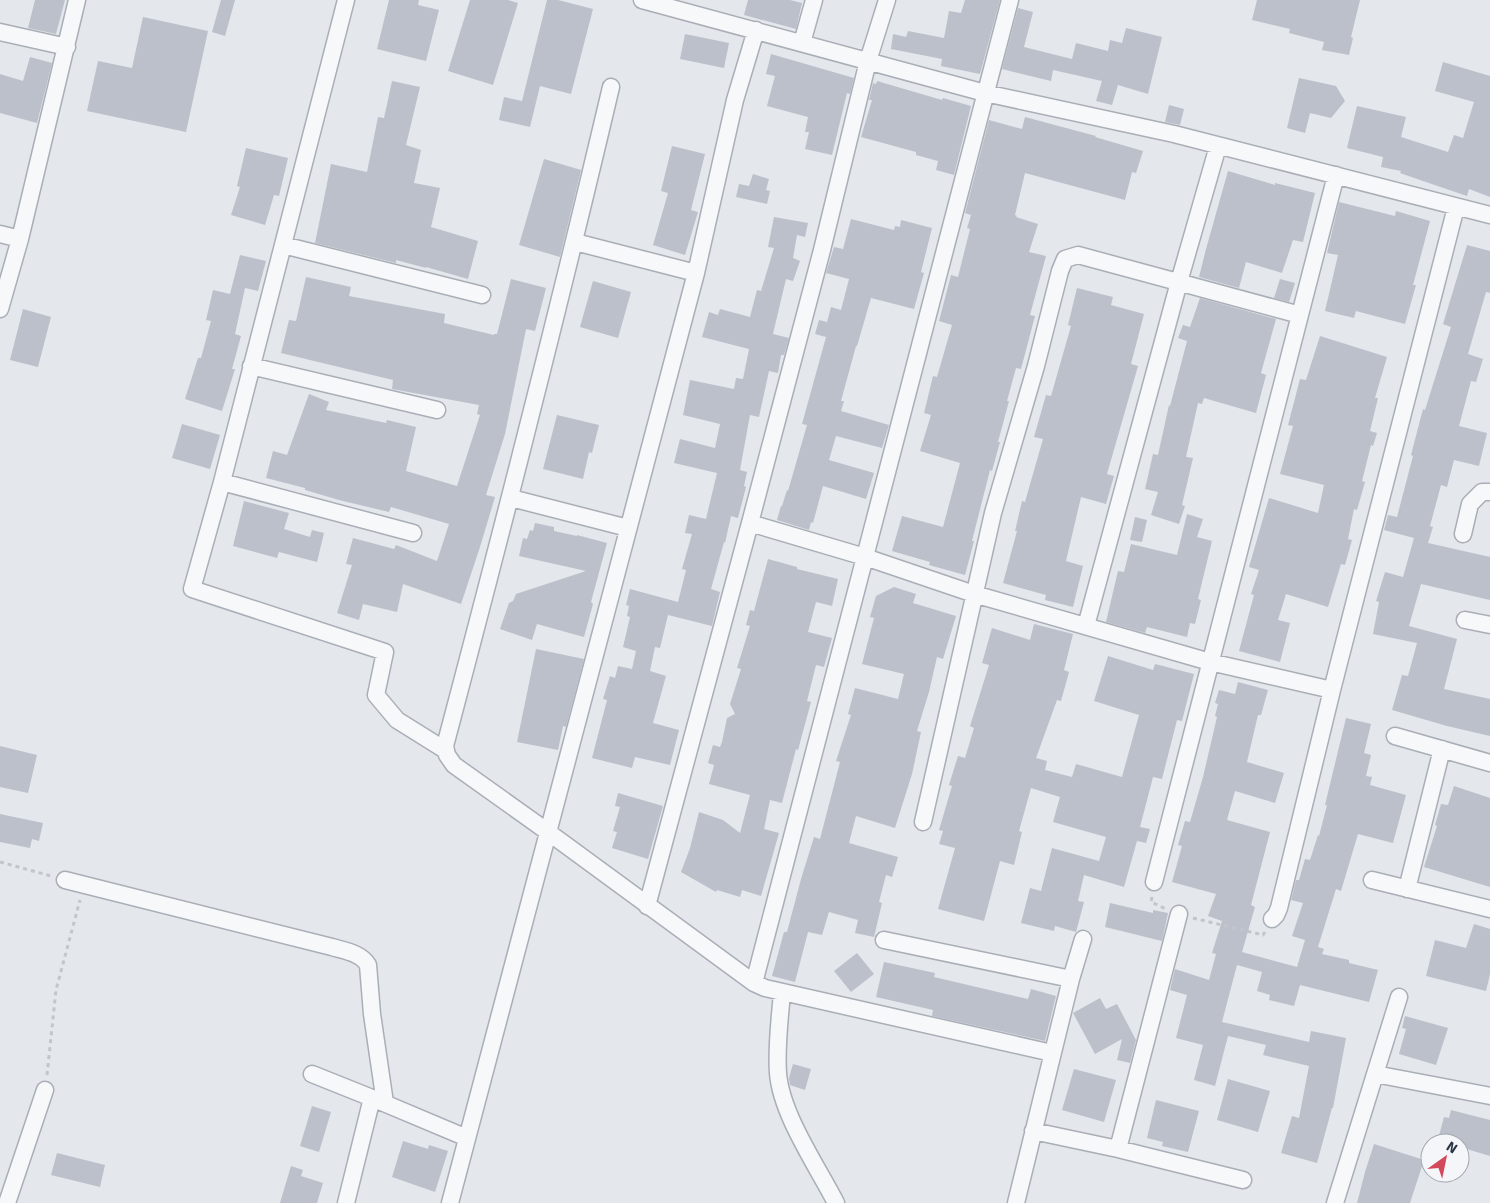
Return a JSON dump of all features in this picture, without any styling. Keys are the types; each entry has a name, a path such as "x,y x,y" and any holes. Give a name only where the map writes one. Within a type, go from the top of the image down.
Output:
{"street":[{"path":"0,309 20,239 77,0"},
{"path":"346,0 222,482 192,589 385,652 376,695 397,720 445,750 454,765 754,983 782,992 1052,1053"},
{"path":"642,0 985,93 1174,134 1490,215"},
{"path":"802,43 814,0"},
{"path":"647,906 822,250 868,61 887,0"},
{"path":"754,983 1010,0"},
{"path":"450,1203 696,274 735,100 756,30"},
{"path":"0,32 66,47"},
{"path":"445,750 511,498 575,242 611,87"},
{"path":"1086,626 1218,146"},
{"path":"1154,882 1336,175"},
{"path":"1272,919 1279,908 1332,690 1456,207"},
{"path":"0,234 20,239"},
{"path":"575,242 696,274"},
{"path":"282,245 482,295"},
{"path":"923,822 994,513 1036,366 1060,271 1065,259 1078,255 1300,315"},
{"path":"252,366 437,410"},
{"path":"222,482 413,533"},
{"path":"1462,534 1470,504 1482,492 1490,492"},
{"path":"511,498 628,528"},
{"path":"750,523 865,557 974,594 1210,662 1332,690"},
{"path":"1465,620 1490,625"},
{"path":"1395,736 1490,763"},
{"path":"1407,890 1442,749"},
{"path":"65,880 332,947 365,959 368,965 378,1100 346,1203"},
{"path":"1372,880 1490,909"},
{"path":"1118,1149 1179,914"},
{"path":"1016,1203 1052,1053 1083,939"},
{"path":"884,940 1071,979"},
{"path":"782,992 778,1074 783,1100 836,1203"},
{"path":"1336,1203 1399,997"},
{"path":"312,1074 467,1138"},
{"path":"1375,1074 1490,1096"},
{"path":"7,1203 46,1090"},
{"path":"1033,1131 1118,1149 1243,1180"}],"path":[{"path":"0,862 65,880 75,887 80,898 56,990 46,1090"},
{"path":"1154,882 1151,902 1179,914 1263,935 1272,919"}],"building":[{"path":"35,0 65,0 56,34 28,28"},
{"path":"221,0 235,0 225,36 212,32"},
{"path":"389,0 419,0 418,5 439,10 426,61 377,49"},
{"path":"470,0 508,0 518,3 493,85 448,71"},
{"path":"547,0 558,0 593,9 571,94 540,86 530,127 499,120 504,97 522,101"},
{"path":"748,0 790,0 802,3 796,29 744,15"},
{"path":"965,0 1000,0 980,74 941,66 942,59 891,49 893,34 906,37 908,31 944,38 949,11 961,13"},
{"path":"1257,0 1360,0 1351,37 1353,38 1349,55 1322,50 1324,42 1289,33 1290,29 1252,20"},
{"path":"1018,8 1033,12 1024,47 1072,59 1076,43 1108,51 1110,40 1122,43 1126,28 1162,37 1148,94 1118,85 1112,105 1096,101 1102,81 1053,70 1051,81 1002,69"},
{"path":"143,17 208,31 186,132 87,111 98,61 132,68"},
{"path":"685,34 729,43 724,68 680,59"},
{"path":"771,54 854,78 850,94 847,93 832,155 805,149 809,132 805,132 808,117 767,106 775,76 766,74"},
{"path":"30,57 52,63 37,123 0,113 0,74 23,81"},
{"path":"1443,62 1490,76 1490,197 1469,189 1467,196 1400,173 1401,171 1381,167 1383,157 1347,148 1357,106 1406,117 1401,137 1448,152 1454,135 1463,138 1474,102 1435,91"},
{"path":"1299,78 1336,86 1345,101 1331,118 1310,113 1305,133 1287,128"},
{"path":"392,81 420,87 406,145 421,150 414,183 440,188 431,227 478,241 468,279 426,267 396,260 396,263 315,243 331,164 367,172 378,117 384,118"},
{"path":"877,81 942,100 943,98 971,106 954,175 936,170 938,161 916,155 916,152 861,137 872,100 869,100 873,83 876,84"},
{"path":"1169,105 1184,109 1180,125 1165,122"},
{"path":"1025,117 1143,151 1136,173 1132,172 1125,200 1025,173 1015,215 1038,224 1029,252 1046,256 1030,315 1035,316 1021,369 1016,368 1007,401 1009,401 998,442 1000,442 992,471 990,470 965,575 929,565 930,562 892,551 902,516 943,527 960,463 920,451 931,415 924,413 933,376 937,377 952,325 939,321 951,275 958,277 970,229 967,228 971,215 965,213 989,120 1022,129"},
{"path":"672,146 705,154 691,210 698,212 685,255 653,245 668,193 661,191"},
{"path":"246,148 288,158 279,196 274,195 265,225 231,215 240,187 237,186"},
{"path":"544,159 581,170 560,257 519,245"},
{"path":"1228,171 1275,185 1275,183 1315,193 1303,242 1293,240 1282,273 1246,262 1239,288 1199,277"},
{"path":"753,174 769,179 766,190 770,191 767,204 736,197 739,184 749,186"},
{"path":"1339,202 1395,216 1396,211 1430,221 1405,324 1356,311 1354,318 1325,311 1338,255 1327,253"},
{"path":"774,217 808,223 805,237 797,235 793,258 800,261 793,281 786,279 773,334 789,338 784,355 781,355 778,373 769,371 759,417 750,415 740,470 747,472 744,486 746,487 738,518 731,516 711,589 720,592 712,626 668,615 660,648 655,647 650,671 666,676 653,723 679,730 670,765 635,757 632,768 592,758 607,700 603,699 610,676 615,678 618,666 632,669 636,651 623,647 630,617 627,616 629,606 626,605 630,589 678,602 686,570 682,569 692,534 685,533 689,515 706,519 717,473 674,463 680,439 715,448 720,424 683,415 690,380 734,389 736,378 743,379 749,349 702,337 709,312 718,315 720,309 750,317 757,290 761,291 774,248 768,247"},
{"path":"851,219 894,230 895,226 900,227 901,220 932,228 921,272 924,273 914,309 871,298 841,401 844,401 841,411 889,425 882,448 836,436 829,460 874,473 866,499 823,486 813,523 811,522 809,530 777,520 788,491 807,425 802,424 826,337 815,334 819,320 827,322 831,307 841,310 849,279 826,273 834,247 843,249"},
{"path":"1467,245 1490,251 1490,293 1486,292 1468,354 1483,359 1476,382 1471,381 1459,426 1487,433 1479,466 1454,460 1447,487 1441,485 1430,526 1433,527 1428,543 1490,557 1490,600 1421,584 1409,626 1457,639 1444,689 1490,699 1490,736 1392,710 1402,675 1408,676 1417,643 1373,634 1379,602 1376,601 1385,572 1403,577 1414,538 1384,530 1388,515 1397,517 1423,409 1425,410 1451,327 1443,324"},
{"path":"240,255 266,261 258,291 245,288 235,334 241,336 232,369 235,369 222,411 185,399 198,358 201,358 211,321 206,320 213,290 230,294"},
{"path":"306,277 351,287 349,296 445,314 444,323 494,335 497,334 511,279 546,288 535,331 526,329 505,434 486,495 495,497 461,604 403,584 397,612 363,604 359,620 337,613 352,565 346,564 353,538 394,549 396,545 437,561 449,524 391,507 389,512 339,500 305,490 305,488 266,478 273,451 287,455 309,394 329,402 326,410 386,423 387,420 416,427 406,471 457,486 480,415 477,414 479,405 392,389 393,380 281,353 289,320 296,321"},
{"path":"1280,279 1295,283 1289,302 1274,298"},
{"path":"593,281 631,292 618,338 580,327"},
{"path":"1077,288 1113,297 1111,305 1144,314 1131,364 1138,366 1107,474 1114,476 1106,504 1081,497 1066,561 1083,566 1073,607 1045,600 1046,595 1003,583 1017,531 1015,531 1022,501 1025,502 1043,439 1034,437 1046,395 1051,396 1071,326 1068,325"},
{"path":"1200,298 1276,319 1261,373 1266,375 1256,413 1204,398 1202,404 1198,403 1186,457 1193,458 1182,505 1185,506 1179,524 1151,515 1158,492 1145,489 1153,454 1158,455 1169,405 1187,341 1178,338 1183,325 1190,327"},
{"path":"23,309 51,317 38,367 10,360"},
{"path":"1320,336 1387,357 1375,398 1378,398 1370,431 1377,433 1373,446 1371,445 1362,481 1365,482 1357,510 1354,509 1348,539 1352,540 1345,565 1341,564 1328,607 1286,594 1278,620 1290,623 1280,662 1239,651 1254,595 1251,594 1259,570 1249,567 1269,498 1318,513 1324,485 1280,474 1293,426 1288,425 1300,379 1306,380"},
{"path":"557,415 599,425 592,453 589,452 583,479 543,469"},
{"path":"182,424 220,435 210,469 172,458"},
{"path":"244,501 289,513 284,529 310,537 312,530 324,533 317,562 279,552 277,558 233,546"},
{"path":"1187,514 1203,519 1197,537 1212,541 1198,599 1201,600 1195,624 1190,623 1187,637 1147,627 1145,633 1106,622 1118,571 1124,572 1131,544 1177,555"},
{"path":"1135,517 1147,520 1142,542 1130,540"},
{"path":"535,523 554,527 554,531 607,543 591,602 593,604 584,637 537,624 532,640 500,629 509,603 513,601 516,594 586,571 519,556 523,538 527,539 530,530 533,531"},
{"path":"768,559 797,567 797,569 838,579 832,606 816,602 808,632 832,638 824,667 816,665 807,701 811,702 782,803 770,800 764,829 779,833 761,896 742,890 740,897 717,890 716,892 681,872 690,848 699,812 723,820 740,833 750,795 709,784 714,765 708,763 713,745 720,747 727,718 735,714 730,704 741,669 737,668 750,626 746,625 750,610 754,611"},
{"path":"894,587 916,594 913,603 956,616 943,659 937,657 917,731 921,732 912,774 895,828 856,816 849,843 898,857 892,877 886,875 879,902 882,903 874,937 855,933 858,920 829,912 822,935 808,932 795,982 772,976 784,932 787,932 814,837 820,839 840,762 836,761 851,715 848,714 855,688 898,699 904,674 862,664 874,618 870,617 876,596"},
{"path":"1034,624 1073,634 1064,670 1069,672 1061,701 1057,700 1036,758 1047,761 1045,770 1072,777 1076,764 1122,777 1139,715 1094,701 1108,656 1153,670 1155,664 1194,674 1182,721 1177,720 1162,779 1153,777 1140,827 1150,829 1146,843 1137,841 1124,887 1084,875 1078,901 1084,902 1076,932 1055,926 1054,931 1021,923 1030,888 1041,891 1052,848 1099,861 1106,837 1053,822 1060,797 1031,788 1019,831 1022,832 1014,865 1000,861 984,921 938,909 955,848 939,844 943,831 939,830 952,786 949,785 958,756 965,758 974,728 970,726 989,665 982,663 992,628 1030,640"},
{"path":"536,649 584,659 566,727 563,726 558,750 517,742"},
{"path":"1238,682 1268,690 1261,715 1258,715 1247,762 1284,773 1275,803 1235,791 1227,820 1270,832 1251,905 1255,907 1242,952 1297,967 1305,940 1292,936 1303,903 1291,900 1296,880 1299,880 1305,859 1310,860 1319,836 1346,718 1371,724 1364,753 1371,755 1366,776 1372,777 1370,785 1406,795 1393,843 1358,834 1341,891 1336,889 1318,947 1324,949 1322,954 1349,960 1349,963 1378,970 1369,1002 1300,985 1294,1006 1269,1000 1270,995 1257,991 1262,972 1237,965 1222,1022 1309,1042 1311,1031 1346,1038 1333,1108 1317,1163 1281,1153 1292,1116 1299,1118 1309,1066 1263,1055 1266,1045 1228,1036 1215,1086 1194,1080 1203,1045 1176,1038 1187,995 1170,990 1175,969 1209,980 1216,954 1212,953 1222,921 1208,916 1216,894 1172,882 1182,846 1178,845 1185,821 1190,822 1203,777 1217,717 1215,716 1218,704 1215,703 1219,690 1235,694"},
{"path":"0,746 37,755 28,793 0,787"},
{"path":"1454,786 1490,798 1490,887 1424,867 1437,826 1435,825 1441,804 1448,805"},
{"path":"618,793 663,806 648,859 612,848 617,832 613,831 620,807 615,806"},
{"path":"0,814 43,823 39,841 32,839 30,848 0,842"},
{"path":"1110,903 1153,913 1153,910 1168,913 1162,941 1105,927"},
{"path":"1474,924 1490,929 1490,974 1486,991 1426,976 1435,940 1466,948"},
{"path":"857,953 874,974 851,992 834,971"},
{"path":"884,962 935,973 934,977 1028,999 1031,989 1056,996 1045,1041 932,1016 933,1010 876,997"},
{"path":"1100,998 1106,1009 1117,1004 1136,1040 1130,1063 1117,1060 1122,1039 1095,1054 1073,1013"},
{"path":"1405,1016 1448,1028 1436,1065 1399,1054 1406,1029 1402,1028"},
{"path":"793,1064 811,1069 805,1090 790,1085 789,1078"},
{"path":"1074,1069 1116,1080 1104,1122 1062,1110"},
{"path":"1228,1079 1270,1091 1258,1132 1217,1120"},
{"path":"1156,1100 1199,1111 1188,1152 1162,1146 1163,1142 1147,1138"},
{"path":"312,1106 331,1112 319,1152 300,1146"},
{"path":"1451,1110 1490,1120 1490,1156 1470,1150 1470,1133 1440,1133 1444,1117 1449,1118"},
{"path":"403,1141 428,1149 429,1145 448,1151 435,1192 392,1177"},
{"path":"1374,1144 1420,1159 1420,1172 1410,1203 1357,1203"},
{"path":"57,1153 105,1165 100,1187 51,1175"},
{"path":"291,1166 303,1170 301,1176 323,1183 317,1203 280,1203"}]}
